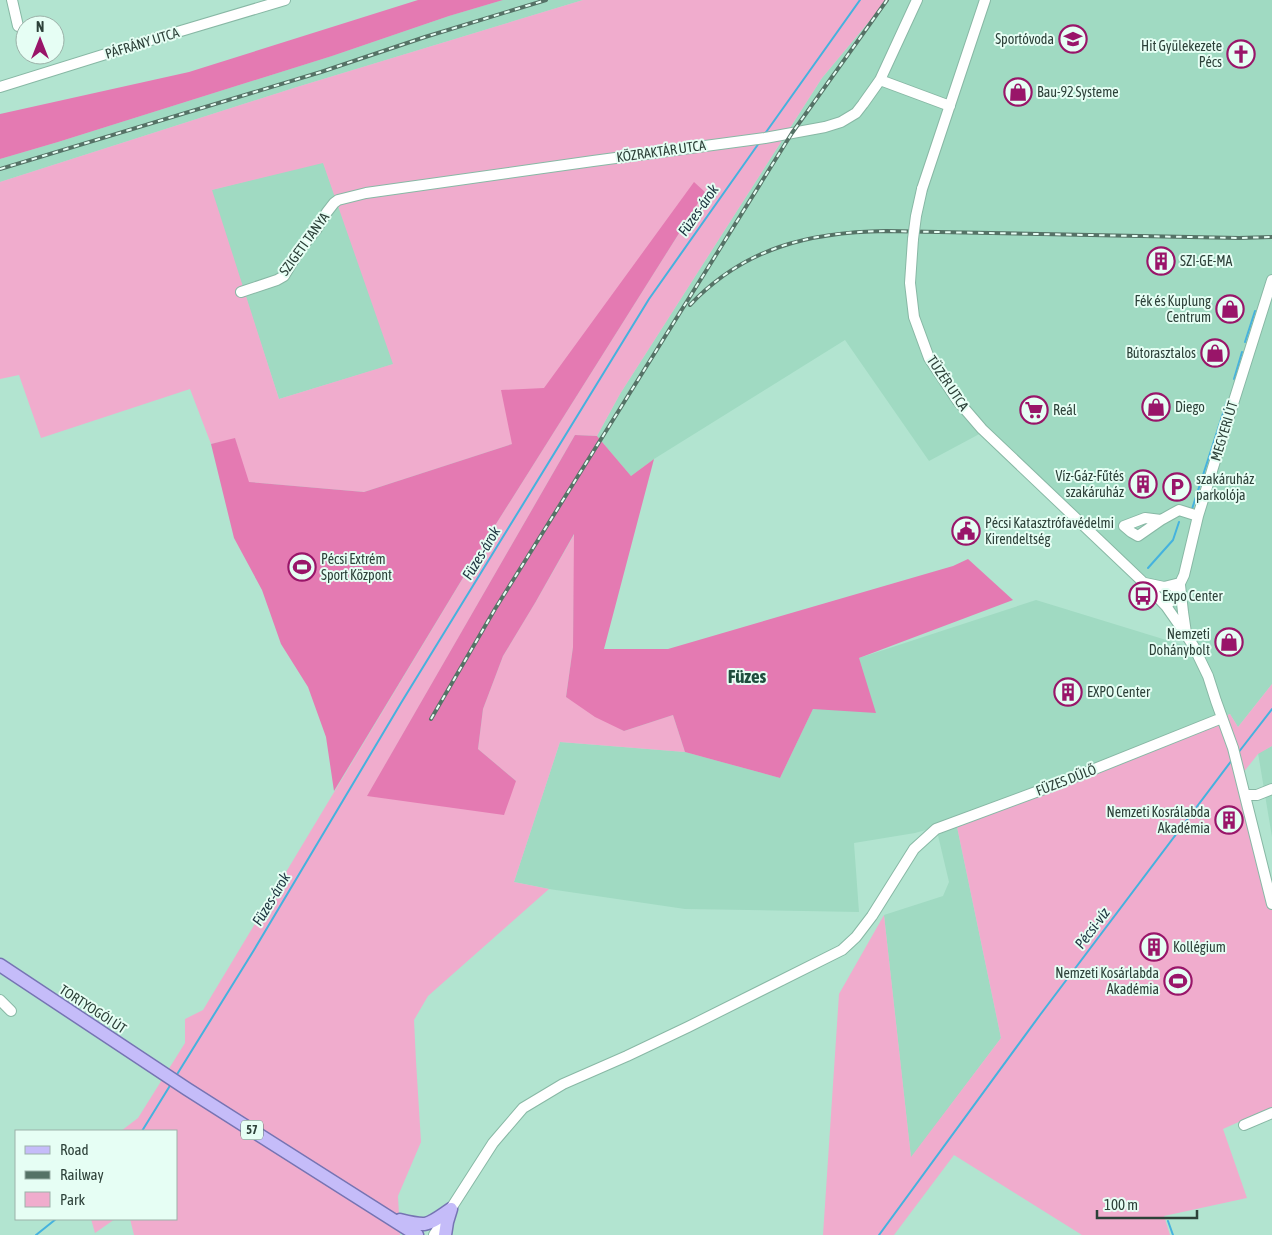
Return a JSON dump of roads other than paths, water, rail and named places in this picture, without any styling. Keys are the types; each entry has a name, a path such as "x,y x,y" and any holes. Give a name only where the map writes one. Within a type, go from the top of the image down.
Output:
{"main road":[{"name":"TORTYOGÓI ÚT","path":"0,965 174,1080 392,1220"},
{"path":"392,1220 423,1225 431,1223 451,1209"},
{"path":"445,1235 451,1209"},
{"name":"57","path":"392,1220 417,1235"}],"street":[{"path":"12,0 15,15"},
{"name":"PÁFRÁNY UTCA","path":"0,87 285,0"},
{"name":"KÖZRAKTÁR UTCA","path":"335,202 366,193 760,138 826,127 841,122 864,104 880,80 918,0"},
{"name":"TÜZÉR UTCA","path":"985,0 922,189 912,239 910,283 914,317 929,358 957,400 982,429 1166,606"},
{"path":"880,80 950,106"},
{"name":"SZIGETI TANYA","path":"241,292 284,276 301,248 335,202"},
{"name":"MEGYERI ÚT","path":"1272,280 1198,516 1184,575 1172,600 1166,606 1194,647 1208,676 1222,718 1230,735 1272,904"},
{"path":"1161,520 1179,510 1198,516"},
{"path":"1144,583 1164,587 1180,583"},
{"name":"MEGYERI ÚT","path":"1180,583 1187,636"},
{"path":"1212,689 1212,710 1208,724 1223,729 1230,735"},
{"name":"FÜZES DŰLŐ","path":"434,1235 493,1142 523,1108 563,1084 688,1027 842,950 856,937 872,916 914,849 936,829 1052,786 1222,718"},
{"path":"1246,795 1257,795 1272,789"},
{"path":"0,1000 11,1011"},
{"path":"1244,1125 1272,1113"}],"waterway":[{"name":"Füzes-árok","path":"764,135 860,0"},
{"name":"Füzes-árok","path":"176,1076 254,950 401,703 649,299 759,143"},
{"path":"1245,342 1255,311"},
{"path":"1234,379 1242,352"},
{"path":"1192,509 1227,401"},
{"path":"1148,568 1173,540 1179,522"},
{"name":"Pécsi-víz","path":"1238,753 1272,709"},
{"name":"Pécsi-víz","path":"879,1235 1040,1015 1232,760"},
{"name":"Füzes-árok","path":"143,1130 171,1084"},
{"name":"Füzes-árok","path":"36,1235 55,1220"},
{"path":"1168,1221 1173,1235"}],"railway":[{"path":"0,169 321,72 425,37 546,0"},
{"path":"431,719 495,609 792,133 887,0"},
{"path":"690,305 711,285 755,257 779,247 830,235 886,231 1239,238 1272,237"}],"place":[{"name":"Sportóvoda","path":"1073,39"},
{"name":"Hit Gyülekezete Pécs","path":"1241,54"},
{"name":"Bau-92 Systeme","path":"1018,92"},
{"name":"SZI-GE-MA","path":"1161,261"},
{"name":"Fék és Kuplung Centrum","path":"1230,309"},
{"name":"Bútorasztalos","path":"1215,353"},
{"name":"Diego","path":"1156,407"},
{"name":"Reál","path":"1034,410"},
{"name":"Víz-Gáz-Fűtés szakáruház","path":"1143,484"},
{"name":"szakáruház parkolója","path":"1177,487"},
{"name":"Pécsi Katasztrófavédelmi Kirendeltség","path":"966,531"},
{"name":"Pécsi Extrém Sport Központ","path":"302,567"},
{"name":"Expo Center","path":"1143,596"},
{"name":"Nemzeti Dohánybolt","path":"1229,642"},
{"name":"EXPO Center","path":"1068,692"},
{"name":"Nemzeti Kosrálabda Akadémia","path":"1229,820"},
{"name":"Kollégium","path":"1154,947"},
{"name":"Nemzeti Kosárlabda Akadémia","path":"1178,981"}],"district":[{"name":"Füzes","path":"747,676"}]}
